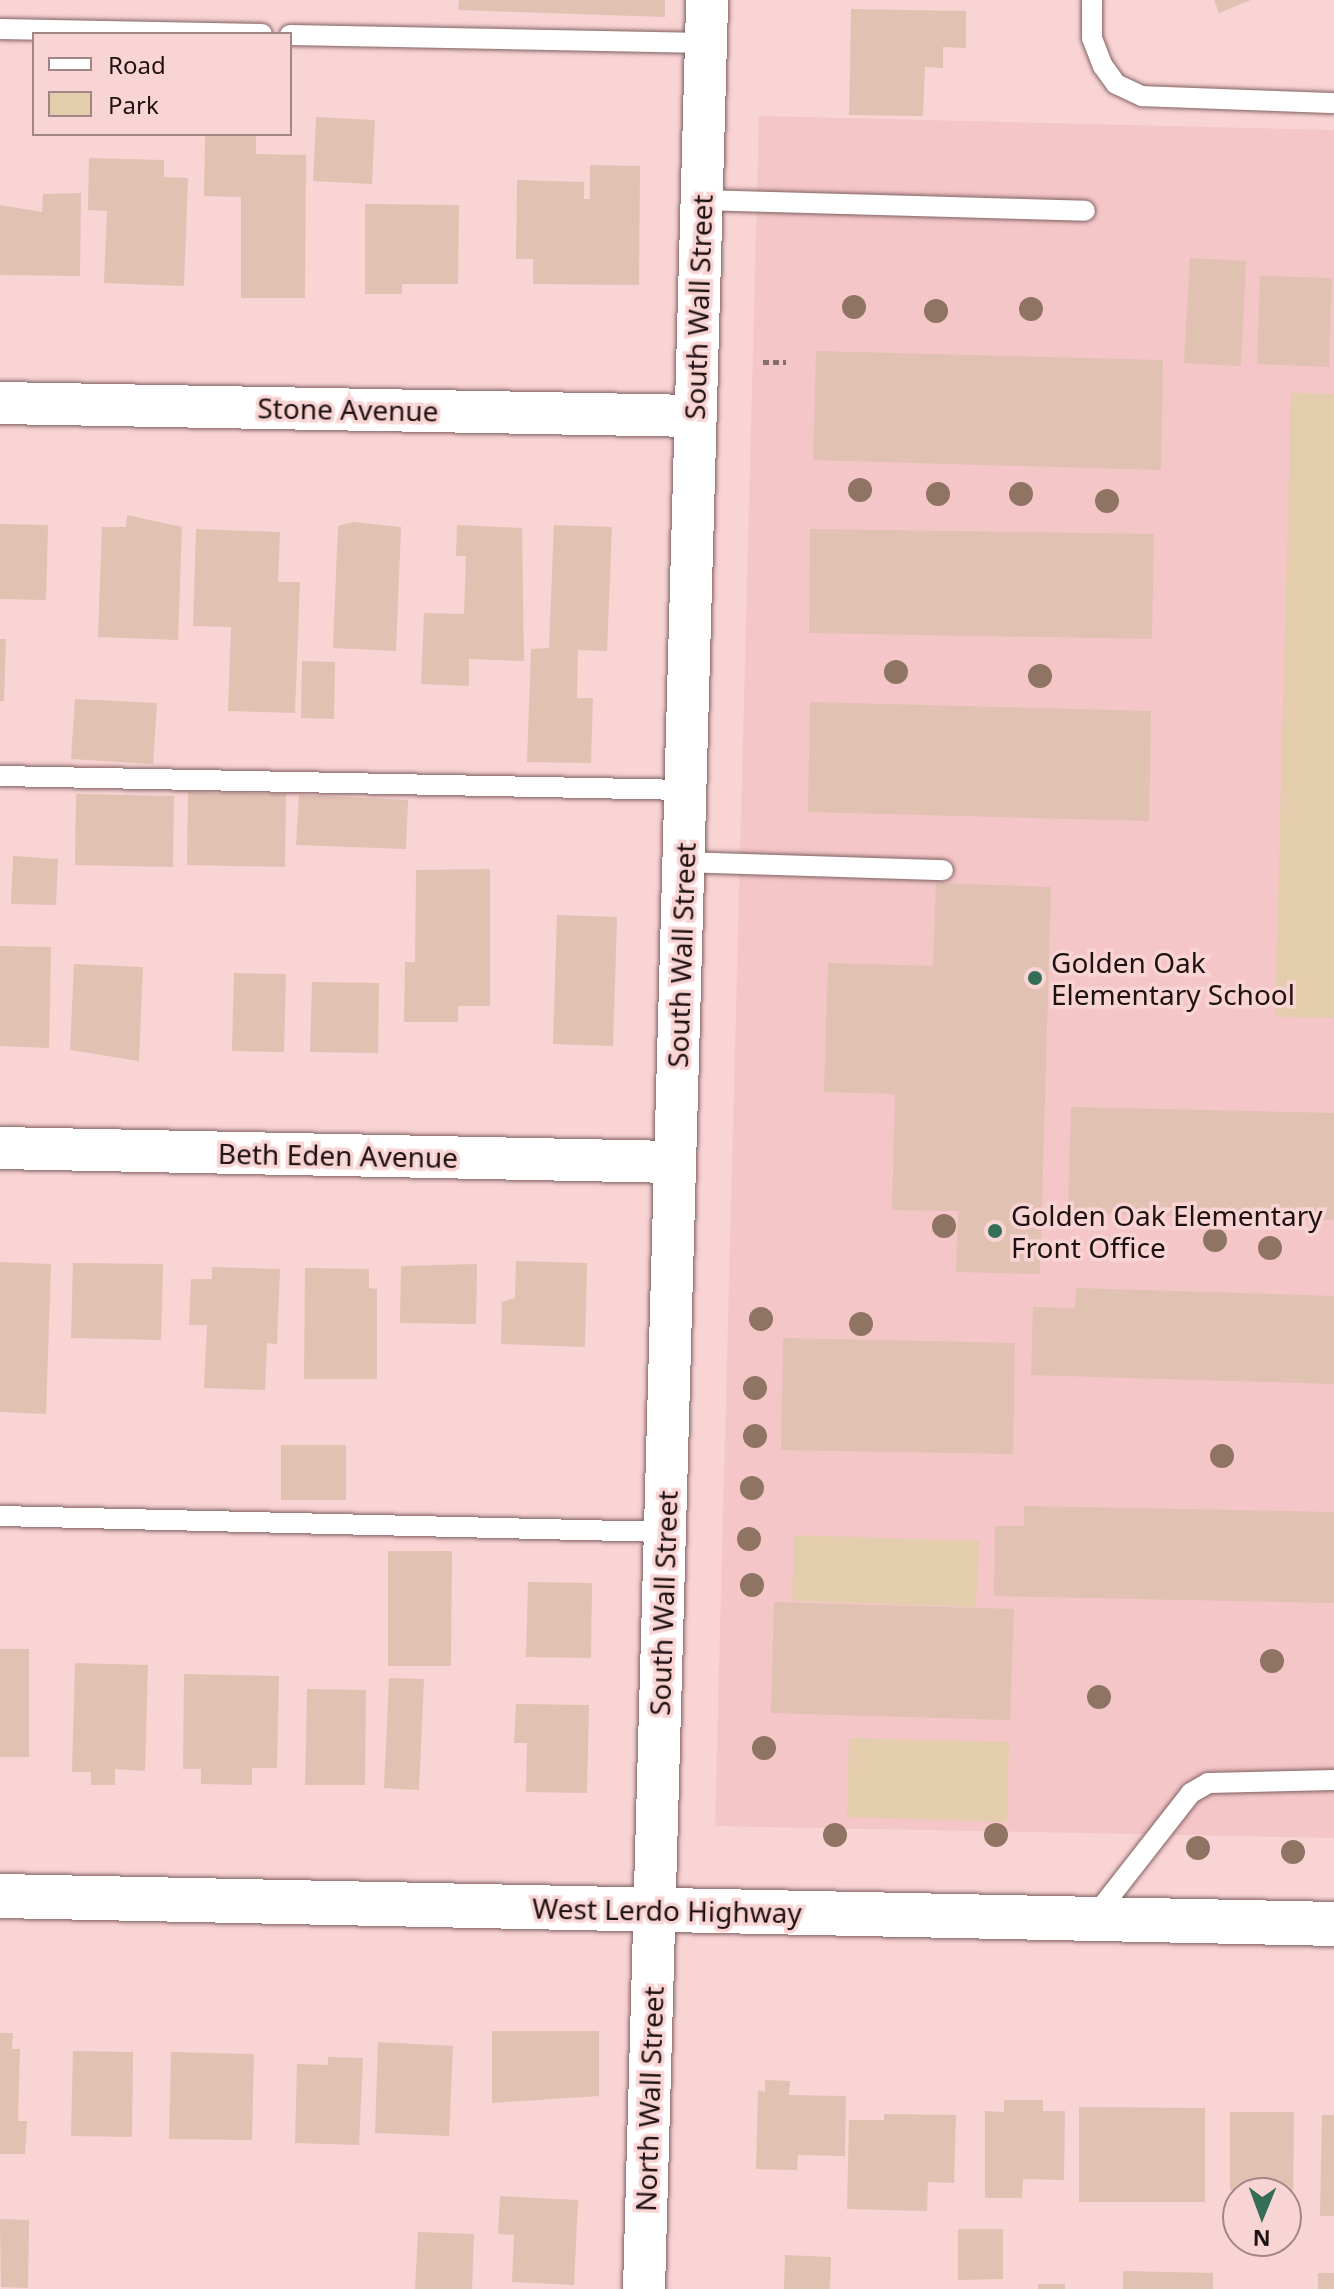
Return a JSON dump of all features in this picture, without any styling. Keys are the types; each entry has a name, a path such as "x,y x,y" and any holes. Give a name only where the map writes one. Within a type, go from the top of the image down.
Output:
{"main road":[{"name":"West Lerdo Highway","path":"0,1896 1334,1924"}],"street":[{"name":"South Wall Street","path":"654,1910 707,0"},
{"name":"Stone Avenue","path":"0,403 695,416"},
{"name":"Beth Eden Avenue","path":"0,1148 675,1162"},
{"name":"North Wall Street","path":"644,2289 654,1910"}],"lane":[{"path":"1092,0 1092,38 1103,66 1116,84 1142,96 1334,103"},
{"path":"0,29 157,32"},
{"path":"292,35 705,43"},
{"path":"701,200 1085,211"},
{"path":"0,776 686,790"},
{"path":"683,862 943,870"},
{"path":"0,1516 665,1532"},
{"path":"1092,1919 1176,1812 1208,1783 1334,1780"}],"path":[{"path":"763,362 786,362"}],"shaded area":[{"name":"Golden Oak Elementary School","path":"759,116 1334,130 1334,1838 715,1826"}],"green space":[{"path":"1291,393 1334,394 1334,1018 1275,1017"},
{"path":"794,1535 979,1541 976,1607 792,1601"},
{"path":"849,1738 1009,1742 1007,1822 847,1817"}],"building":[{"path":"459,0 665,0 665,17 458,10"},
{"path":"1214,0 1251,0 1219,13"},
{"path":"851,9 966,11 966,48 943,47 943,68 925,67 923,116 849,115"},
{"path":"316,117 375,120 372,184 313,181"},
{"path":"205,136 256,136 256,154 306,155 305,298 241,298 241,197 204,196"},
{"path":"89,158 164,160 164,177 188,178 184,286 104,283 107,211 88,210"},
{"path":"590,165 640,166 639,285 533,284 533,259 516,259 517,180 584,182 584,199 590,199"},
{"path":"81,193 80,276 0,275 0,205 42,212 43,194"},
{"path":"365,204 459,205 458,284 402,284 402,294 365,294"},
{"path":"1190,258 1246,261 1241,366 1184,363"},
{"path":"1260,276 1332,278 1329,367 1257,364"},
{"path":"816,351 1163,360 1161,470 813,460"},
{"path":"127,515 182,527 178,640 98,637 102,527 126,527"},
{"path":"353,522 401,527 396,651 333,648 338,526"},
{"path":"0,524 48,525 46,600 0,599"},
{"path":"457,525 522,528 524,661 469,659 469,686 421,684 424,613 464,614 466,556 456,556"},
{"path":"554,525 612,527 607,651 578,650 577,698 593,698 591,763 527,762 531,649 549,648"},
{"path":"196,529 280,532 278,582 300,582 295,713 228,711 231,627 193,626"},
{"path":"810,529 1154,534 1152,639 809,633"},
{"path":"0,639 6,639 4,701 0,701"},
{"path":"302,661 335,662 334,719 301,718"},
{"path":"75,699 157,703 153,764 71,759"},
{"path":"810,702 1151,711 1149,821 808,812"},
{"path":"188,792 286,794 285,867 187,865"},
{"path":"76,794 174,796 173,867 75,865"},
{"path":"299,795 408,800 406,849 296,845"},
{"path":"13,856 58,859 56,905 11,904"},
{"path":"490,869 490,1006 458,1006 458,1022 404,1022 405,962 415,962 416,870"},
{"path":"936,883 1051,887 1040,1274 956,1272 958,1211 892,1210 895,1094 824,1092 828,963 933,966"},
{"path":"557,915 617,917 613,1046 553,1044"},
{"path":"0,946 51,947 49,1048 0,1046"},
{"path":"74,964 143,967 139,1061 70,1050"},
{"path":"234,973 286,974 284,1052 232,1051"},
{"path":"312,982 379,983 378,1053 310,1052"},
{"path":"1071,1107 1334,1113 1334,1220 1068,1213"},
{"path":"516,1261 587,1263 585,1347 501,1344 502,1302 515,1298"},
{"path":"0,1262 51,1264 46,1414 0,1412"},
{"path":"73,1263 163,1264 161,1340 71,1338"},
{"path":"477,1264 476,1324 400,1323 401,1266"},
{"path":"212,1267 280,1269 277,1344 267,1343 265,1390 204,1388 207,1325 189,1325 191,1279 212,1279"},
{"path":"305,1268 369,1269 369,1288 377,1289 377,1379 304,1379"},
{"path":"1076,1288 1334,1296 1334,1384 1031,1375 1033,1307 1075,1308"},
{"path":"783,1338 1015,1343 1013,1454 781,1450"},
{"path":"281,1445 346,1445 346,1500 281,1500"},
{"path":"1024,1506 1334,1512 1334,1603 994,1596 995,1526 1024,1526"},
{"path":"388,1551 452,1551 451,1666 388,1666"},
{"path":"528,1582 592,1583 591,1658 526,1657"},
{"path":"774,1602 1014,1609 1010,1720 771,1713"},
{"path":"0,1649 29,1649 29,1757 0,1757"},
{"path":"75,1663 148,1665 145,1771 115,1769 115,1785 91,1785 91,1772 72,1772"},
{"path":"184,1674 279,1676 277,1768 252,1768 252,1785 201,1784 201,1769 183,1769"},
{"path":"389,1678 424,1679 419,1790 384,1788"},
{"path":"307,1689 366,1690 365,1785 305,1785"},
{"path":"516,1704 589,1705 587,1793 526,1792 527,1743 514,1743"},
{"path":"492,2031 599,2031 599,2096 492,2103"},
{"path":"0,2033 13,2033 12,2049 20,2049 18,2121 27,2121 25,2154 0,2154"},
{"path":"378,2042 453,2046 449,2136 375,2133"},
{"path":"73,2051 133,2052 132,2137 71,2136"},
{"path":"171,2052 254,2054 252,2140 169,2139"},
{"path":"328,2057 363,2058 359,2145 295,2143 297,2064 328,2065"},
{"path":"765,2080 790,2081 789,2095 846,2096 845,2156 798,2155 797,2170 756,2169 758,2091 765,2092"},
{"path":"1004,2100 1043,2100 1043,2111 1065,2111 1064,2180 1023,2179 1022,2198 985,2198 985,2111 1004,2112"},
{"path":"1079,2107 1205,2108 1205,2202 1079,2202"},
{"path":"1230,2112 1294,2112 1293,2177 1230,2177"},
{"path":"884,2114 956,2115 954,2183 928,2182 927,2211 847,2209 849,2120 884,2120"},
{"path":"1322,2115 1334,2115 1334,2216 1320,2216"},
{"path":"500,2196 578,2200 574,2285 512,2282 514,2235 498,2234"},
{"path":"0,2219 29,2220 28,2288 1,2287"},
{"path":"958,2229 1003,2229 1003,2279 958,2280"},
{"path":"418,2232 474,2234 472,2289 415,2289"},
{"path":"785,2255 831,2257 830,2289 784,2289"},
{"path":"1123,2271 1213,2273 1213,2289 1123,2289"},
{"path":"1318,2273 1334,2273 1334,2289 1318,2289"},
{"path":"1038,2284 1065,2284 1065,2289 1038,2289"}],"place":[{"name":"Golden Oak Elementary School","path":"1035,978"},
{"name":"Golden Oak Elementary Front Office","path":"995,1231"}]}
